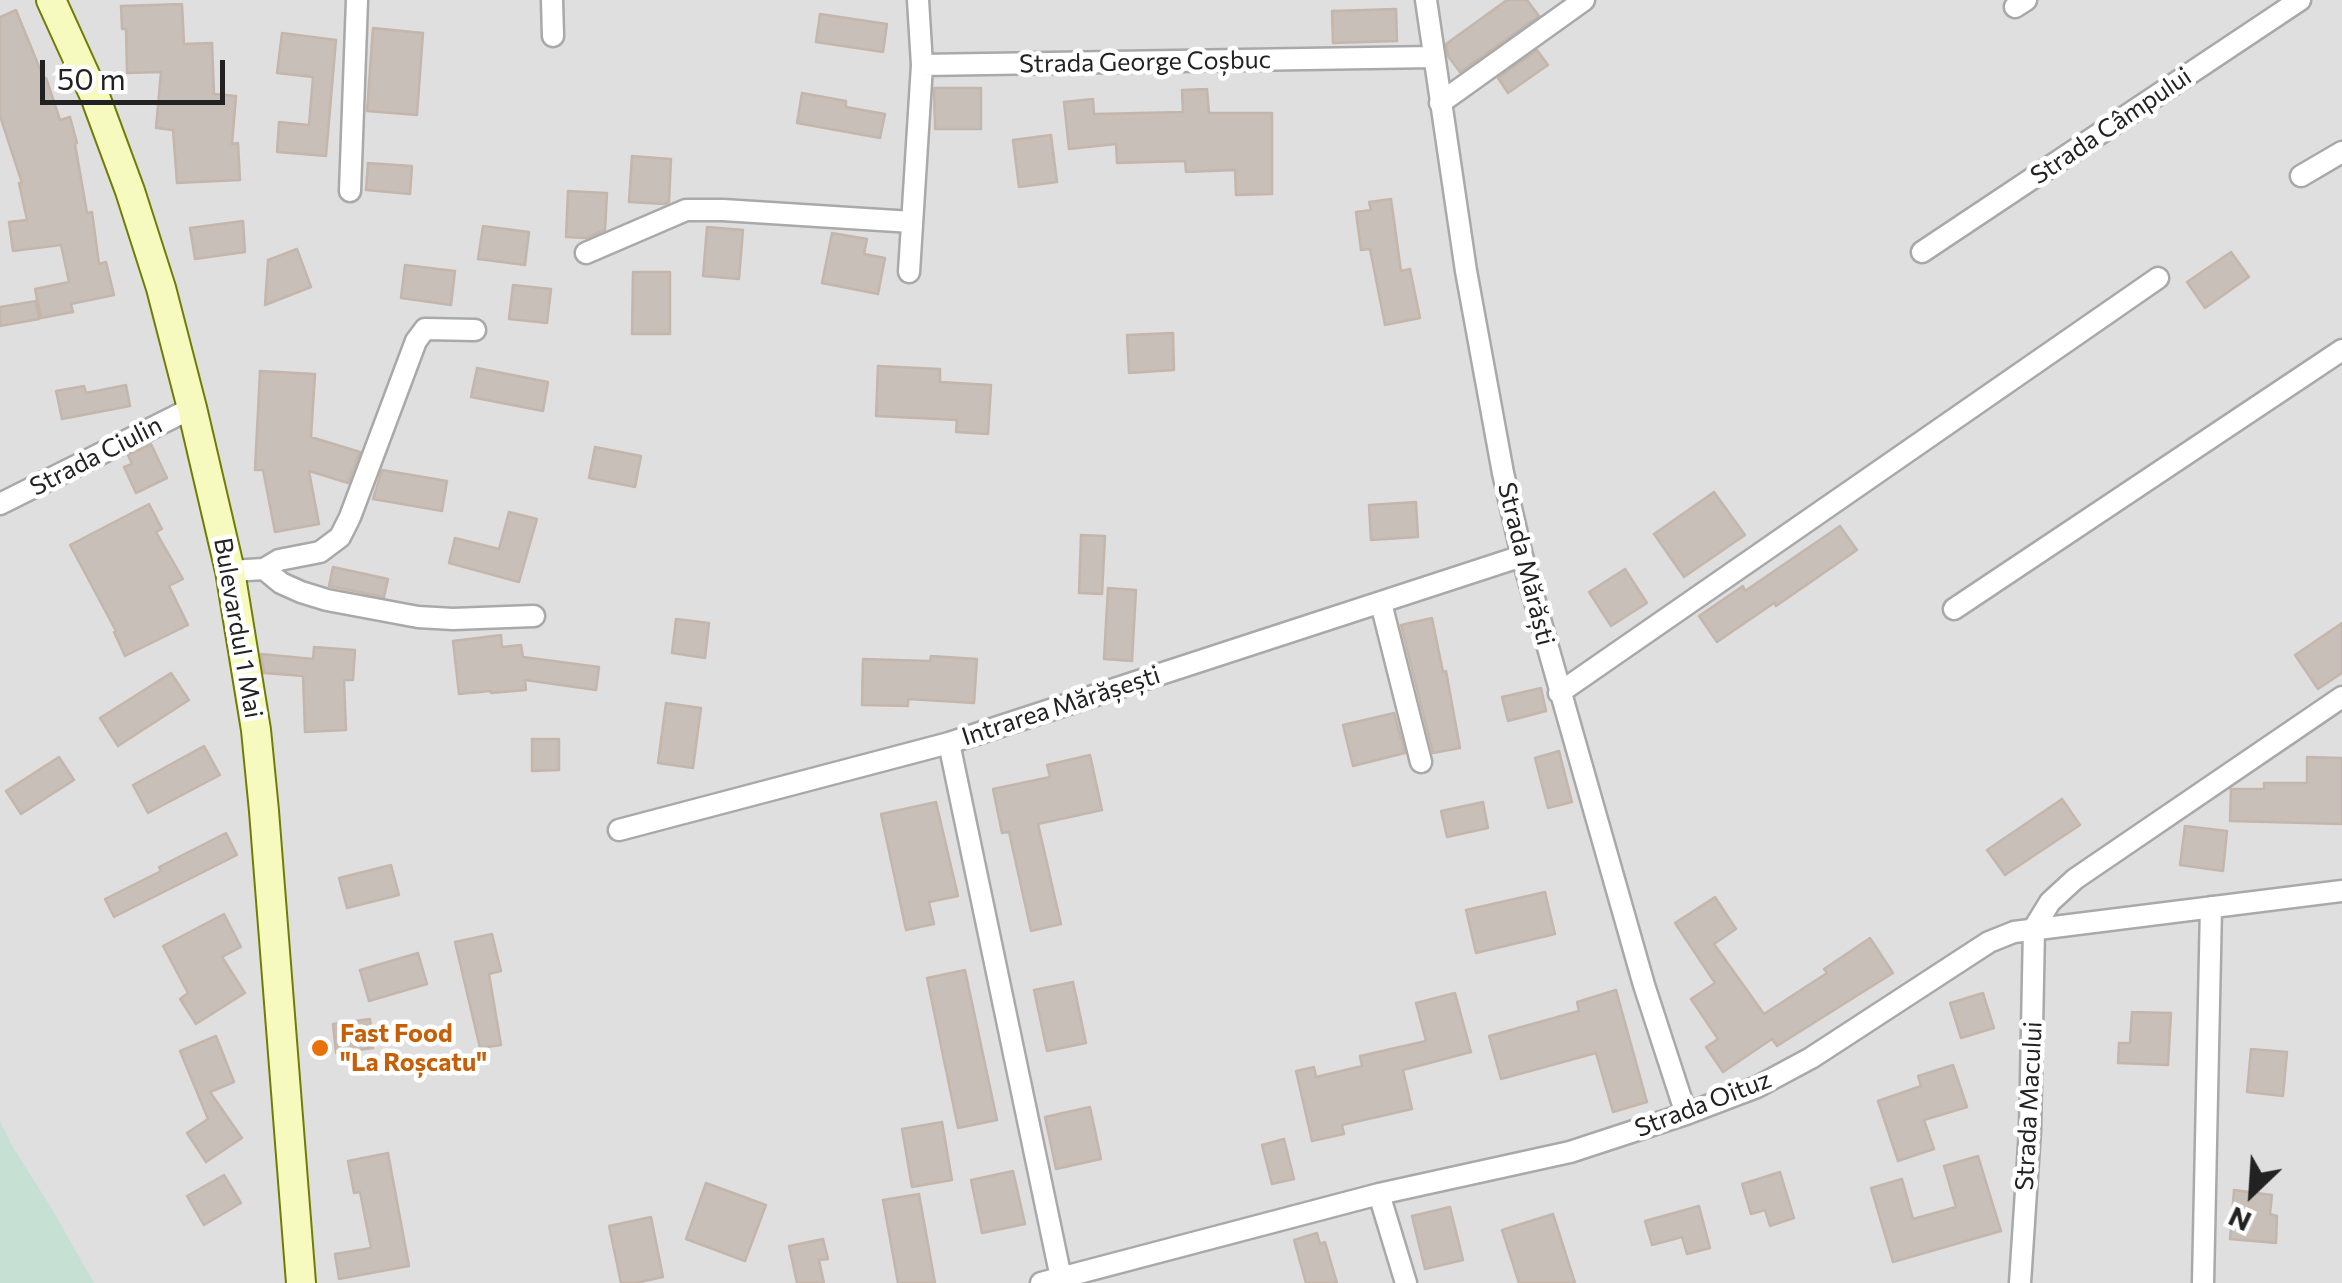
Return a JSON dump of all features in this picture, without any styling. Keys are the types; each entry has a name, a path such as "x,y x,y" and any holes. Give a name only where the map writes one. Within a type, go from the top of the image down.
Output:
{"main road":[{"name":"Bulevardul 1 Mai","path":"50,0 96,98 161,288 230,571 262,795 300,1283"}],"street":[{"path":"350,191 357,0"},
{"path":"552,0 553,36"},
{"path":"909,272 922,65 918,0"},
{"name":"Strada Mărăști","path":"1426,0 1466,271 1522,556 1644,985 1686,1114"},
{"path":"1440,103 1584,0"},
{"name":"Strada Câmpului","path":"1922,252 2300,0"},
{"name":"Strada George Coșbuc","path":"922,65 1433,56"},
{"path":"2301,176 2342,152"},
{"path":"586,252 686,210 912,222"},
{"path":"1559,693 2158,278"},
{"path":"230,571 264,568 279,560 320,552 340,537 416,341 425,330 475,330"},
{"path":"1954,610 2342,350"},
{"name":"Strada Ciulin","path":"0,504 192,408"},
{"name":"Intrarea Mărășești","path":"1051,1280 949,743 1522,556"},
{"path":"264,568 281,583 302,592 382,610 453,619 534,616"},
{"path":"1381,602 1421,762"},
{"path":"2034,928 2050,902 2075,879 2342,698"},
{"path":"619,830 949,743"},
{"name":"Strada Oituz","path":"1051,1280 1379,1194 1570,1152 1686,1114 1757,1087 1811,1058 1989,942 2014,932 2342,891"},
{"path":"2203,1283 2211,907"},
{"name":"Strada Macului","path":"2020,1283 2030,1130 2034,928"},
{"path":"1379,1194 1406,1283"}],"shaded area":[{"path":"0,0 2342,0 2342,1283 0,1283"}],"green space":[{"path":"0,1121 14,1149 94,1283 0,1283"}],"building":[{"path":"1507,0 1527,0 1539,16 1460,72 1448,56 1446,44"},
{"path":"182,4 184,44 212,43 214,94 236,96 232,144 238,143 240,180 177,183 173,130 156,128 161,72 127,73 121,6"},
{"path":"1396,9 1397,41 1333,43 1332,11"},
{"path":"16,10 60,120 70,117 87,213 92,212 99,264 106,262 114,295 71,304 73,312 41,318 35,289 69,282 61,245 13,251 9,222 27,220 22,183 0,116 0,17"},
{"path":"820,14 887,24 883,52 816,42"},
{"path":"373,28 423,33 417,115 367,111"},
{"path":"282,33 336,40 326,156 277,152 279,122 309,125 313,77 277,73"},
{"path":"1537,50 1548,65 1508,93 1498,78"},
{"path":"934,88 981,88 981,129 935,129"},
{"path":"1207,89 1209,113 1272,113 1272,194 1236,195 1235,170 1186,172 1185,161 1117,163 1116,144 1069,149 1064,102 1093,99 1094,114 1183,112 1182,90"},
{"path":"802,93 846,101 846,107 885,114 880,138 797,123"},
{"path":"1051,135 1057,182 1019,187 1013,140"},
{"path":"632,156 671,159 669,202 629,202"},
{"path":"368,163 412,166 410,194 366,190"},
{"path":"568,191 607,193 605,230 586,238 566,237"},
{"path":"1391,199 1401,271 1410,269 1420,318 1385,325 1370,249 1361,250 1356,212 1371,210 1369,202"},
{"path":"243,221 245,252 195,259 190,228"},
{"path":"483,226 529,232 525,265 478,259"},
{"path":"707,227 743,230 739,279 703,276"},
{"path":"832,233 867,239 864,254 885,258 878,294 822,283"},
{"path":"297,249 311,287 265,305 268,260"},
{"path":"2231,252 2249,277 2205,308 2187,282"},
{"path":"405,265 455,271 451,305 401,298"},
{"path":"633,272 670,272 670,334 632,334"},
{"path":"513,285 551,289 547,323 509,319"},
{"path":"36,301 39,319 0,326 0,307"},
{"path":"1173,333 1174,370 1129,373 1127,335"},
{"path":"878,366 940,369 940,382 991,385 988,434 956,432 957,420 876,416"},
{"path":"477,368 548,382 543,411 471,397"},
{"path":"260,371 315,374 311,437 360,452 348,483 309,471 319,524 275,532 263,470 255,470"},
{"path":"126,385 130,406 62,419 56,391 84,386 86,393"},
{"path":"151,444 167,478 136,493 124,467 132,464 128,455"},
{"path":"595,447 641,456 635,487 589,478"},
{"path":"382,470 447,481 442,511 373,499"},
{"path":"1714,492 1745,535 1684,577 1654,534"},
{"path":"1416,502 1418,537 1371,540 1369,505"},
{"path":"149,504 162,529 156,532 183,579 169,586 188,625 125,656 116,631 70,545"},
{"path":"509,512 537,519 519,582 449,563 455,538 499,549"},
{"path":"1840,526 1857,550 1717,642 1699,616 1743,586 1745,591"},
{"path":"1081,535 1105,536 1102,594 1079,593"},
{"path":"333,567 388,579 384,597 329,586"},
{"path":"1625,569 1647,603 1611,626 1589,592"},
{"path":"1108,588 1136,590 1132,661 1104,659"},
{"path":"1432,618 1460,748 1433,753 1401,625"},
{"path":"676,619 709,623 705,658 672,653"},
{"path":"2342,623 2342,673 2318,689 2295,655"},
{"path":"501,635 502,647 521,645 523,657 599,667 596,690 525,680 526,690 459,694 453,641"},
{"path":"314,647 355,650 353,680 344,680 346,730 305,732 303,676 264,673 261,654 313,659"},
{"path":"931,656 977,659 974,703 908,699 908,706 862,705 863,659 930,661"},
{"path":"171,673 189,700 118,746 100,718"},
{"path":"1541,688 1546,711 1508,721 1502,697"},
{"path":"666,703 701,708 693,768 658,763"},
{"path":"1394,713 1405,753 1353,766 1343,725"},
{"path":"532,739 559,739 559,770 532,771"},
{"path":"204,746 220,775 148,813 133,785"},
{"path":"1559,751 1572,802 1548,808 1535,758"},
{"path":"1090,755 1102,810 1038,824 1061,924 1031,931 1009,832 1002,833 993,789 1050,777 1047,765"},
{"path":"59,757 74,780 21,814 6,791"},
{"path":"2307,757 2342,758 2342,824 2230,821 2231,789 2264,789 2264,783 2307,783"},
{"path":"2062,799 2080,825 2005,875 1987,850"},
{"path":"936,802 958,896 929,902 934,924 906,930 881,814"},
{"path":"1483,802 1488,828 1447,837 1441,811"},
{"path":"2185,826 2227,831 2223,871 2180,865"},
{"path":"226,833 237,855 114,917 105,899"},
{"path":"391,865 399,895 347,908 339,878"},
{"path":"1545,892 1555,934 1476,953 1466,910"},
{"path":"1715,897 1736,929 1714,944 1764,1014 1827,973 1824,969 1870,938 1893,973 1777,1046 1772,1039 1723,1072 1706,1047 1718,1039 1691,999 1715,983 1675,923"},
{"path":"224,914 241,947 222,957 245,993 196,1024 180,999 188,993 163,946"},
{"path":"492,934 501,971 489,974 501,1045 480,1048 455,942"},
{"path":"418,953 427,984 369,1001 360,970"},
{"path":"965,970 997,1120 958,1128 927,978"},
{"path":"1073,982 1086,1043 1047,1051 1034,990"},
{"path":"1616,990 1647,1102 1613,1112 1596,1053 1501,1079 1489,1036 1579,1011 1577,1002"},
{"path":"1455,993 1471,1052 1403,1070 1412,1109 1342,1125 1344,1134 1312,1141 1296,1071 1314,1067 1316,1077 1362,1066 1360,1056 1426,1041 1416,1003"},
{"path":"1983,993 1994,1028 1961,1038 1950,1003"},
{"path":"2132,1012 2171,1013 2168,1065 2118,1063 2119,1043 2130,1043"},
{"path":"370,1019 373,1048 336,1053 333,1024"},
{"path":"216,1036 234,1082 210,1092 242,1138 206,1162 187,1133 208,1119 180,1051"},
{"path":"2251,1049 2287,1052 2283,1096 2247,1092"},
{"path":"1953,1065 1967,1107 1924,1120 1934,1149 1898,1161 1878,1101 1921,1086 1918,1076"},
{"path":"1090,1107 1101,1159 1056,1169 1045,1117"},
{"path":"942,1122 952,1180 912,1187 902,1129"},
{"path":"1284,1139 1294,1179 1272,1184 1262,1145"},
{"path":"388,1153 409,1266 339,1279 335,1254 371,1248 360,1192 354,1193 348,1161"},
{"path":"1978,1156 2001,1231 1893,1262 1871,1188 1902,1179 1913,1219 1956,1207 1944,1166"},
{"path":"1013,1171 1025,1224 982,1233 971,1180"},
{"path":"1780,1172 1794,1218 1770,1226 1765,1210 1751,1214 1742,1184"},
{"path":"224,1175 241,1203 204,1225 187,1196"},
{"path":"706,1183 766,1205 745,1261 686,1239"},
{"path":"2234,1190 2272,1195 2270,1214 2277,1216 2276,1243 2230,1239"},
{"path":"919,1194 935,1283 898,1283 883,1200"},
{"path":"1699,1206 1710,1248 1687,1254 1682,1237 1652,1245 1645,1221"},
{"path":"1450,1207 1463,1260 1425,1269 1412,1216"},
{"path":"1553,1214 1575,1283 1519,1283 1502,1230"},
{"path":"651,1217 663,1277 621,1283 609,1226"},
{"path":"1317,1233 1320,1244 1325,1242 1337,1283 1306,1283 1294,1240"},
{"path":"823,1239 828,1259 819,1260 824,1283 797,1283 789,1246"}],"place":[{"name":"Fast Food \"La Roșcatu\"","path":"320,1048"}]}
